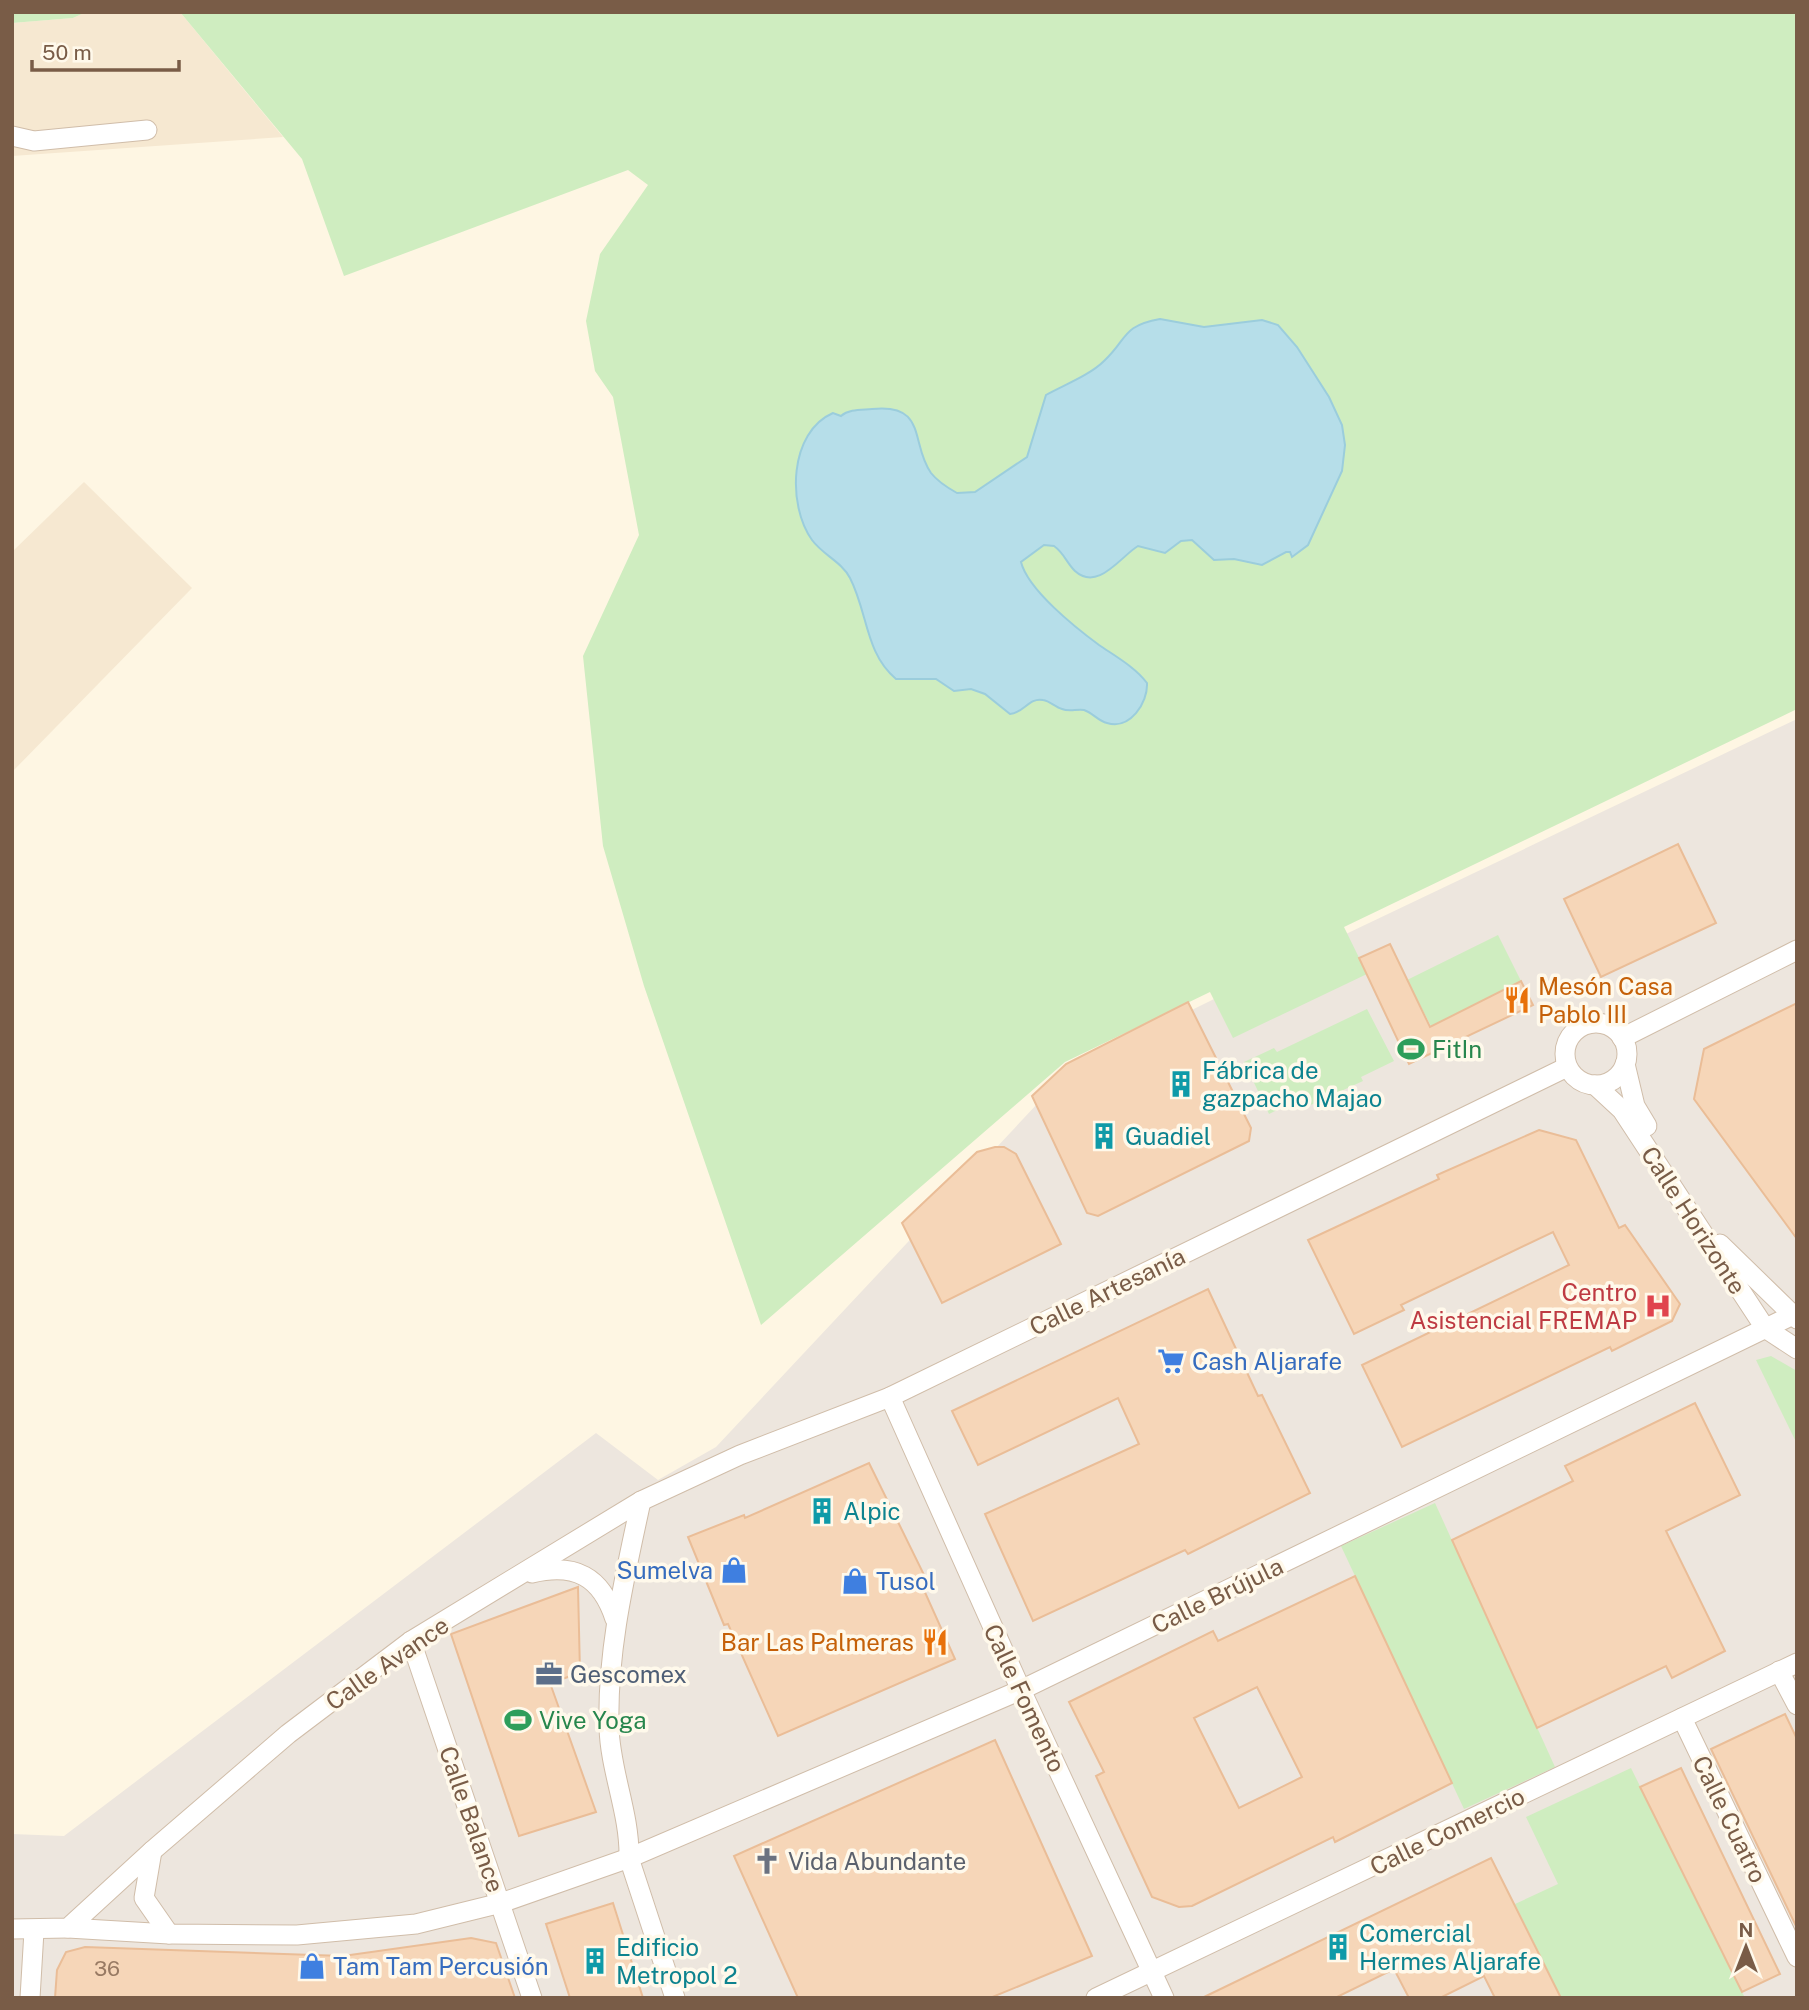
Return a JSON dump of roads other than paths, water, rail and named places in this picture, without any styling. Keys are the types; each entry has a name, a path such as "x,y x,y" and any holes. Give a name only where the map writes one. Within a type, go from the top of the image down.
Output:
{"street":[{"path":"12,136 34,141 147,130"},
{"path":"1622,1038 1797,950"},
{"path":"1586,1025 1606,1025 1622,1038 1626,1046 1625,1064 1614,1079 1595,1085 1578,1080 1567,1067 1565,1047 1577,1030 1586,1025"},
{"name":"Calle Horizonte","path":"1625,1064 1635,1106 1721,1245 1795,1316"},
{"name":"Calle Artesanía","path":"641,1501 740,1455 890,1397 1567,1067"},
{"name":"Calle Horizonte","path":"1595,1085 1622,1110 1765,1328 1797,1349"},
{"name":"Calle Brújula","path":"629,1858 1021,1690 1765,1328 1795,1316"},
{"name":"Calle Fomento","path":"890,1397 1021,1690 1164,1998"},
{"path":"641,1501 612,1645 609,1729 629,1838 629,1858 675,1998"},
{"name":"Calle Avance","path":"68,1928 152,1851 288,1734 411,1641 641,1501"},
{"path":"516,1577 556,1567 584,1574 608,1596 616,1623"},
{"name":"Calle Balance","path":"411,1641 532,1998"},
{"path":"1788,1667 1797,1705"},
{"name":"Calle Comercio","path":"1096,1998 1788,1667"},
{"name":"Calle Cuatro","path":"1682,1718 1797,1957"},
{"path":"152,1851 144,1898 169,1934"},
{"path":"12,1929 34,1931 68,1928 169,1934 296,1935 416,1924 501,1903 629,1858"},
{"path":"30,1998 34,1931"}],"water":[{"path":"1160,319 1204,327 1262,320 1278,325 1297,347 1329,397 1342,425 1345,445 1342,471 1308,545 1292,557 1290,552 1286,552 1262,565 1234,559 1214,560 1192,540 1181,541 1165,553 1138,546 1109,570 1092,577 1075,571 1054,546 1044,545 1021,562 1025,573 1054,608 1089,638 1131,667 1147,683 1141,706 1123,723 1107,723 1084,710 1065,710 1043,700 1034,701 1010,714 985,694 971,689 954,691 936,679 896,679 878,657 850,578 842,567 816,545 804,525 796,489 797,470 800,452 818,422 833,413 841,416 855,410 890,409 902,412 915,428 931,473 957,493 975,492 1027,457 1046,395 1098,366 1126,334 1138,325"}],"place":[{"name":"Mesón Casa Pablo III","path":"1517,1000"},
{"name":"FitIn","path":"1411,1049"},
{"name":"Fábrica de gazpacho Majao","path":"1181,1084"},
{"name":"Guadiel","path":"1104,1136"},
{"name":"Centro Asistencial FREMAP","path":"1658,1306"},
{"name":"Cash Aljarafe","path":"1171,1361"},
{"name":"Alpic","path":"822,1511"},
{"name":"Sumelva","path":"734,1570"},
{"name":"Tusol","path":"855,1581"},
{"name":"Bar Las Palmeras","path":"935,1642"},
{"name":"Gescomex","path":"549,1674"},
{"name":"Vive Yoga","path":"518,1720"},
{"name":"Vida Abundante","path":"767,1861"},
{"name":"Comercial Hermes Aljarafe","path":"1338,1947"},
{"name":"Edificio Metropol 2","path":"595,1961"},
{"name":"Tam Tam Percusión","path":"312,1966"}]}
